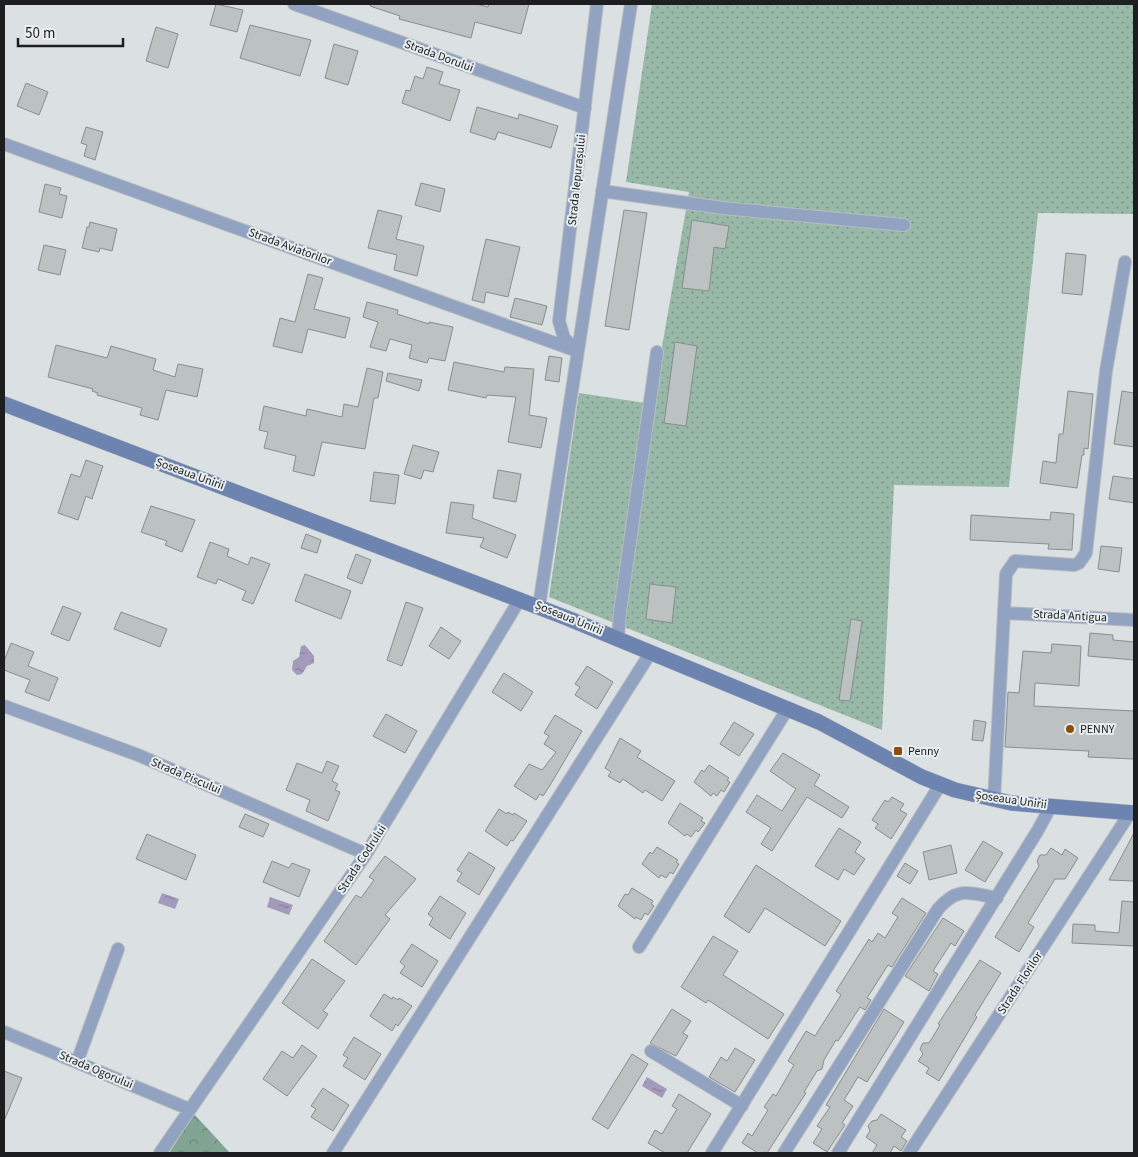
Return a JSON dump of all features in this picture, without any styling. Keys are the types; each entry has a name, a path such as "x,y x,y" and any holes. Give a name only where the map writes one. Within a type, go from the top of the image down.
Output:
{"main road":[{"name":"Șoseaua Unirii","path":"4,404 539,606 618,638 819,722 940,785 994,800 1132,813"}],"street":[{"name":"Strada Dorului","path":"294,4 585,108"},
{"name":"Strada Iepurașului","path":"577,351 564,338 559,321 597,4"},
{"name":"Strada Iepurașului","path":"539,606 631,4"},
{"name":"Strada Aviatorilor","path":"4,144 577,351"},
{"path":"602,191 723,208 904,225"},
{"path":"994,800 1006,574 1015,561 1074,565 1079,563 1086,553 1106,371 1125,262"},
{"path":"618,638 620,612 657,352"},
{"name":"Strada Codrului","path":"160,1153 366,854 520,599"},
{"name":"Strada Antigua","path":"1005,613 1134,620"},
{"path":"333,1153 651,652"},
{"name":"Strada Piscului","path":"4,706 138,755 366,854"},
{"path":"639,947 788,708"},
{"path":"712,1153 940,785"},
{"path":"838,1153 997,898 1050,806"},
{"name":"Strada Florilor","path":"909,1153 1132,813"},
{"path":"784,1153 938,909 946,900 959,892 997,898"},
{"path":"77,1062 118,949"},
{"name":"Strada Ogorului","path":"4,1032 189,1109"},
{"path":"651,1051 742,1106"}],"green space":[{"path":"652,4 1134,4 1134,214 1038,213 1009,487 894,485 882,730 549,597 579,393 652,404 689,192 626,182"},
{"path":"194,1114 230,1153 169,1153"}],"water":[{"path":"305,645 314,656 314,663 307,666 302,674 297,675 292,670 293,661 299,657 301,646"},
{"path":"162,893 179,899 175,909 158,903"},
{"path":"270,897 293,905 289,915 267,907"},
{"path":"647,1077 667,1089 662,1098 642,1086"}],"building":[{"path":"216,4 243,10 237,32 210,25"},
{"path":"371,4 476,4 488,7 489,4 529,4 521,34 475,22 471,38 399,19 400,16 370,6"},
{"path":"250,25 311,40 300,76 240,58"},
{"path":"156,27 178,34 168,68 146,61"},
{"path":"334,44 358,51 348,85 325,78"},
{"path":"427,67 443,72 439,84 460,90 450,121 402,103 406,90 410,91 415,76 423,79"},
{"path":"26,83 48,92 39,115 17,106"},
{"path":"477,107 518,119 519,114 558,126 551,148 498,132 495,140 470,132"},
{"path":"86,127 103,132 95,160 84,156 87,145 81,143"},
{"path":"421,183 445,189 440,212 415,205"},
{"path":"45,184 61,188 59,194 67,196 62,218 39,212"},
{"path":"378,210 402,216 396,239 424,246 417,276 394,270 397,255 368,248"},
{"path":"624,210 647,213 629,330 605,326"},
{"path":"692,220 729,226 725,249 714,247 709,291 682,288"},
{"path":"90,222 117,229 112,251 100,248 99,252 82,248"},
{"path":"486,239 520,247 508,297 486,292 484,303 472,300"},
{"path":"44,245 66,250 60,275 38,270"},
{"path":"1066,253 1086,255 1082,295 1062,293"},
{"path":"308,274 323,278 314,309 350,318 345,338 308,329 302,353 273,346 280,318 295,322"},
{"path":"515,298 547,306 542,325 510,317"},
{"path":"367,302 398,310 397,314 429,324 429,322 453,327 445,361 429,358 427,363 409,358 412,345 390,339 386,351 370,347 378,322 363,317"},
{"path":"675,342 697,346 686,426 664,423"},
{"path":"56,345 107,358 111,346 156,359 153,370 175,377 178,364 203,369 197,397 166,390 158,420 140,415 142,408 97,395 98,393 92,391 93,389 48,377"},
{"path":"549,356 562,358 559,382 545,380"},
{"path":"454,362 504,372 505,367 534,369 529,415 547,418 541,448 508,442 516,397 487,395 486,398 448,390"},
{"path":"367,368 383,372 378,398 374,398 365,449 322,442 314,476 293,471 296,456 264,448 268,432 259,430 264,406 306,416 307,409 342,417 344,404 358,407"},
{"path":"388,373 422,380 419,391 386,381"},
{"path":"1068,391 1093,394 1088,449 1084,448 1084,455 1082,455 1077,488 1040,483 1043,461 1056,463 1059,434 1063,434"},
{"path":"1122,391 1134,393 1134,447 1114,444"},
{"path":"413,445 439,452 433,472 424,470 421,479 404,474"},
{"path":"86,460 103,466 92,499 86,496 78,520 58,513 71,474 80,477"},
{"path":"498,470 521,474 516,502 493,498"},
{"path":"374,472 399,475 395,504 370,501"},
{"path":"1113,476 1134,479 1134,503 1109,499"},
{"path":"451,502 474,505 472,518 516,535 507,558 480,547 484,538 446,533"},
{"path":"151,506 195,520 182,552 165,545 167,541 141,532"},
{"path":"1051,512 1074,514 1072,550 1048,549 1049,544 970,540 971,515 1050,520"},
{"path":"306,534 321,540 317,553 301,548"},
{"path":"210,542 229,549 227,556 248,565 251,557 270,564 253,604 242,600 246,591 218,579 216,584 197,577"},
{"path":"1101,546 1122,548 1119,572 1098,569"},
{"path":"356,554 371,560 362,584 347,578"},
{"path":"305,574 351,591 341,619 295,601"},
{"path":"650,584 676,587 672,623 646,619"},
{"path":"406,602 423,608 402,666 387,660"},
{"path":"63,606 81,613 69,641 51,634"},
{"path":"121,612 167,629 160,647 114,629"},
{"path":"851,619 862,621 850,701 839,700"},
{"path":"441,627 461,641 449,659 429,646"},
{"path":"1090,633 1113,635 1113,640 1134,642 1134,660 1088,656"},
{"path":"11,643 34,652 28,666 58,678 49,701 25,692 30,680 4,670 4,661"},
{"name":"PENNY","path":"1052,644 1081,646 1079,686 1035,683 1034,706 1134,711 1134,759 1088,757 1089,751 1005,747 1008,692 1019,693 1023,651 1051,653"},
{"path":"587,666 613,682 597,709 575,695 580,687 575,684"},
{"path":"504,673 533,692 521,711 492,692"},
{"path":"386,714 417,731 405,753 373,736"},
{"path":"555,715 582,731 543,796 540,794 536,800 514,786 529,764 542,770 556,752 544,744 549,736 544,733"},
{"path":"974,720 986,722 983,741 972,740"},
{"path":"734,722 754,734 739,756 720,744"},
{"path":"620,738 641,751 637,757 675,781 662,801 645,790 643,793 623,779 620,783 608,776 611,772 605,768"},
{"path":"783,753 820,775 814,785 849,807 842,818 807,797 772,851 761,844 771,828 746,812 757,795 782,811 796,789 770,771"},
{"path":"327,761 339,766 332,781 338,784 335,790 340,792 328,821 306,811 310,800 286,790 297,763 322,773"},
{"path":"709,765 729,778 727,780 730,782 724,792 721,790 717,796 713,793 711,796 694,782 702,770 704,772"},
{"path":"892,797 904,804 900,810 907,814 891,839 875,828 878,824 872,820 885,800 888,802"},
{"path":"680,803 703,818 701,821 705,823 691,837 687,834 685,836 668,823"},
{"path":"499,809 507,814 508,812 513,815 514,813 527,821 513,841 511,840 507,846 485,831"},
{"path":"245,814 269,824 263,837 239,827"},
{"path":"839,828 861,842 855,852 865,859 854,875 844,869 838,880 815,866"},
{"path":"1134,833 1134,881 1109,880"},
{"path":"147,834 196,855 186,880 136,859"},
{"path":"983,841 1003,853 985,882 965,870"},
{"path":"951,845 957,873 929,880 923,852"},
{"path":"657,847 678,860 676,862 679,864 673,874 670,872 666,878 661,875 659,878 642,864 650,852 652,854"},
{"path":"1051,848 1062,855 1065,849 1078,858 1065,879 1055,879 1028,923 1034,927 1019,952 995,937 1039,866 1037,861 1040,855 1046,855"},
{"path":"469,852 495,868 479,895 457,881 462,873 457,870"},
{"path":"385,856 416,879 385,915 390,919 356,965 324,941 356,895 361,898 374,880 369,877"},
{"path":"272,861 289,868 292,863 310,870 299,897 263,882"},
{"path":"905,863 918,871 910,884 897,876"},
{"path":"756,865 841,921 825,946 765,908 749,933 724,916"},
{"path":"632,888 653,901 651,904 654,906 648,915 645,913 641,920 636,917 635,919 618,906 625,894 628,895"},
{"path":"440,896 466,913 450,939 429,925 433,918 428,914"},
{"path":"902,898 926,913 892,967 888,965 867,998 871,1000 865,1010 860,1007 838,1041 836,1040 824,1060 822,1069 817,1071 804,1092 806,1093 767,1153 758,1153 742,1143 748,1133 752,1136 768,1110 764,1107 773,1094 776,1096 794,1065 788,1061 806,1031 815,1036 841,995 836,991 869,939 872,942 878,933 885,938 898,917 892,913"},
{"path":"1122,901 1134,902 1134,946 1072,943 1073,924 1095,925 1095,931 1119,933"},
{"path":"943,918 964,931 955,946 951,943 933,971 938,974 929,991 905,976"},
{"path":"713,936 738,951 723,975 784,1014 768,1039 708,1000 706,1003 681,987"},
{"path":"412,944 438,961 422,987 400,973 405,966 400,962"},
{"path":"312,959 345,981 323,1011 328,1014 318,1029 282,1003"},
{"path":"980,960 1001,973 975,1015 977,1017 939,1081 926,1073 929,1068 918,1061 923,1054 920,1049 923,1043 929,1043 940,1025 938,1024"},
{"path":"384,994 392,999 393,997 398,1000 399,998 412,1006 398,1026 396,1024 392,1031 370,1016"},
{"path":"672,1009 691,1021 683,1033 688,1036 676,1056 650,1043"},
{"path":"884,1009 904,1022 867,1082 858,1077 844,1100 853,1106 842,1123 845,1125 827,1152 813,1143 822,1129 817,1126 830,1107 826,1105"},
{"path":"354,1037 381,1054 365,1080 343,1066 348,1058 343,1055"},
{"path":"302,1045 317,1056 287,1096 263,1079 282,1051 293,1058"},
{"path":"735,1048 755,1060 735,1092 709,1077 721,1057 727,1061"},
{"path":"632,1054 648,1064 608,1129 592,1119"},
{"path":"4,1071 22,1078 4,1121"},
{"path":"323,1088 349,1105 333,1131 311,1117 316,1109 311,1106"},
{"path":"679,1094 711,1114 687,1153 665,1153 648,1143 655,1130 662,1134 677,1109 672,1106"},
{"path":"881,1114 906,1130 901,1137 907,1141 901,1151 894,1146 890,1153 872,1153 877,1145 866,1137 870,1131 868,1126 872,1121 877,1120"}],"place":[{"name":"PENNY","path":"1070,729"},
{"name":"Penny","path":"898,751"}]}
